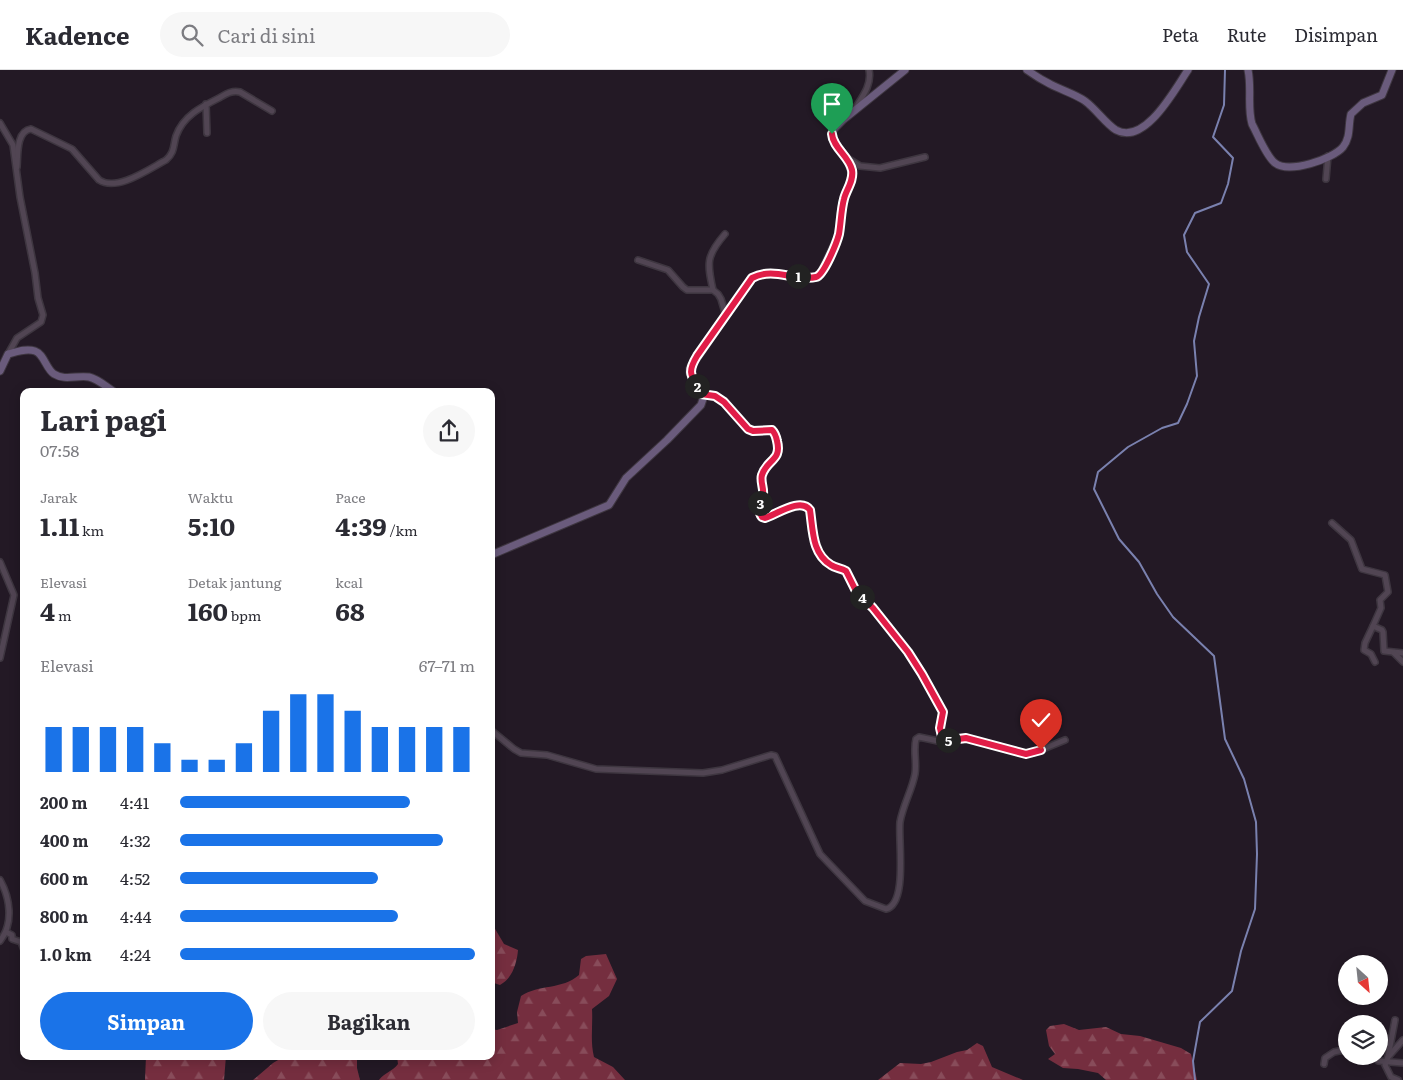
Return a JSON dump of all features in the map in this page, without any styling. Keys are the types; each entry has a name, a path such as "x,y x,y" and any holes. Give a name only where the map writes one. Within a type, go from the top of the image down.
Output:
{"street":[{"path":"855,110 869,85 869,70"},
{"path":"495,553 609,505 626,478 668,440 701,405 703,399 690,373 690,368 748,281 754,276 761,274 771,273 815,277 822,272 838,237 843,201 852,180 852,169 834,142 832,134 843,120 905,70"},
{"path":"1027,70 1048,83 1082,99 1114,128 1125,132 1139,129 1149,124 1188,70"},
{"path":"1248,70 1250,80 1250,117 1262,142 1274,162 1281,166 1297,168 1328,156 1343,147 1349,134 1350,118 1354,111 1363,103 1384,93 1392,70"},
{"path":"17,167 20,138 25,131 31,129 72,148 103,183 119,183 166,160 175,147 176,136 181,126 191,114 206,104 235,91 272,111"},
{"path":"206,104 207,133"},
{"path":"0,123 13,145 20,197 43,319 17,338 3,361 0,371"},
{"path":"1326,179 1328,156"},
{"path":"845,157 860,166 880,168 925,157"},
{"path":"725,234 710,254 708,265 713,290 721,299 726,316"},
{"path":"638,260 668,270 687,290 713,290"},
{"path":"8,354 24,350 34,350 39,353 50,371 61,378 88,377 95,379 108,388"},
{"path":"701,394 715,396 724,402 748,429 753,431 772,430 779,448 778,454 762,474 763,496 759,508 760,514 765,518 796,506 808,506 815,546 821,558 833,567 846,571 856,591 873,608 908,652 922,674 943,712 940,728 943,741"},
{"path":"1332,523 1352,540 1362,569 1383,574 1385,577 1388,592 1380,600 1381,608 1368,636 1364,650 1372,654 1375,662"},
{"path":"0,562 14,595 0,658"},
{"path":"1373,626 1383,632 1384,651 1403,653"},
{"path":"1394,652 1403,662"},
{"path":"495,733 521,753 547,755 596,769 703,774 771,755 775,756 820,854 865,901 886,909 892,907 896,901 900,883 900,821 915,774 916,739 923,737 943,741 966,738 1026,754 1065,740"},
{"path":"0,880 9,904 6,932 0,941"},
{"path":"6,932 12,935 12,939 20,942"},
{"path":"1388,1055 1395,1020"},
{"path":"1388,1059 1403,1040"},
{"path":"1324,1064 1325,1058 1338,1051"},
{"path":"1388,1060 1403,1063"},
{"path":"1385,1065 1391,1077 1398,1080"}],"green space":[{"path":"495,929 504,944 518,950 511,974 500,985 495,983"},
{"path":"606,954 617,979 609,996 592,1009 594,1057 613,1067 625,1080 379,1080 398,1064 398,1060 495,1060 495,1030 518,1023 517,1012 521,996 528,992 572,980 579,975 581,959 586,956"},
{"path":"1064,1024 1079,1030 1106,1027 1121,1034 1140,1036 1181,1048 1191,1054 1197,1080 1106,1080 1098,1073 1063,1068 1048,1059 1055,1054 1049,1046 1046,1030 1050,1026"},
{"path":"977,1043 983,1046 992,1067 1023,1080 878,1080 900,1063 921,1064 931,1062 967,1050"},
{"path":"146,1060 226,1060 224,1080 145,1080"},
{"path":"278,1060 357,1060 360,1080 253,1080"}],"waterway":[{"path":"1195,1080 1193,1061 1200,1022 1232,991 1241,951 1255,909 1256,822 1244,779 1225,739 1214,656 1173,617 1157,594 1139,562 1119,539 1094,489 1098,472 1128,447 1162,428 1178,423 1197,376 1194,341 1209,284 1187,252 1184,235 1195,213 1221,203 1228,184 1233,158 1213,137 1224,105 1225,70"}],"route":[{"path":"832,134 834,142 850,165 852,180 843,201 840,231 822,272 815,277 765,273 748,281 735,303 697,356 690,368 690,373 701,394 715,396 724,402 748,429 753,431 772,430 779,448 778,454 762,474 763,496 760,502 760,514 765,518 796,506 808,506 815,546 821,558 833,567 846,571 856,591 873,608 908,652 941,707 943,712 940,728 943,741 966,738 1026,754 1041,750"}]}
